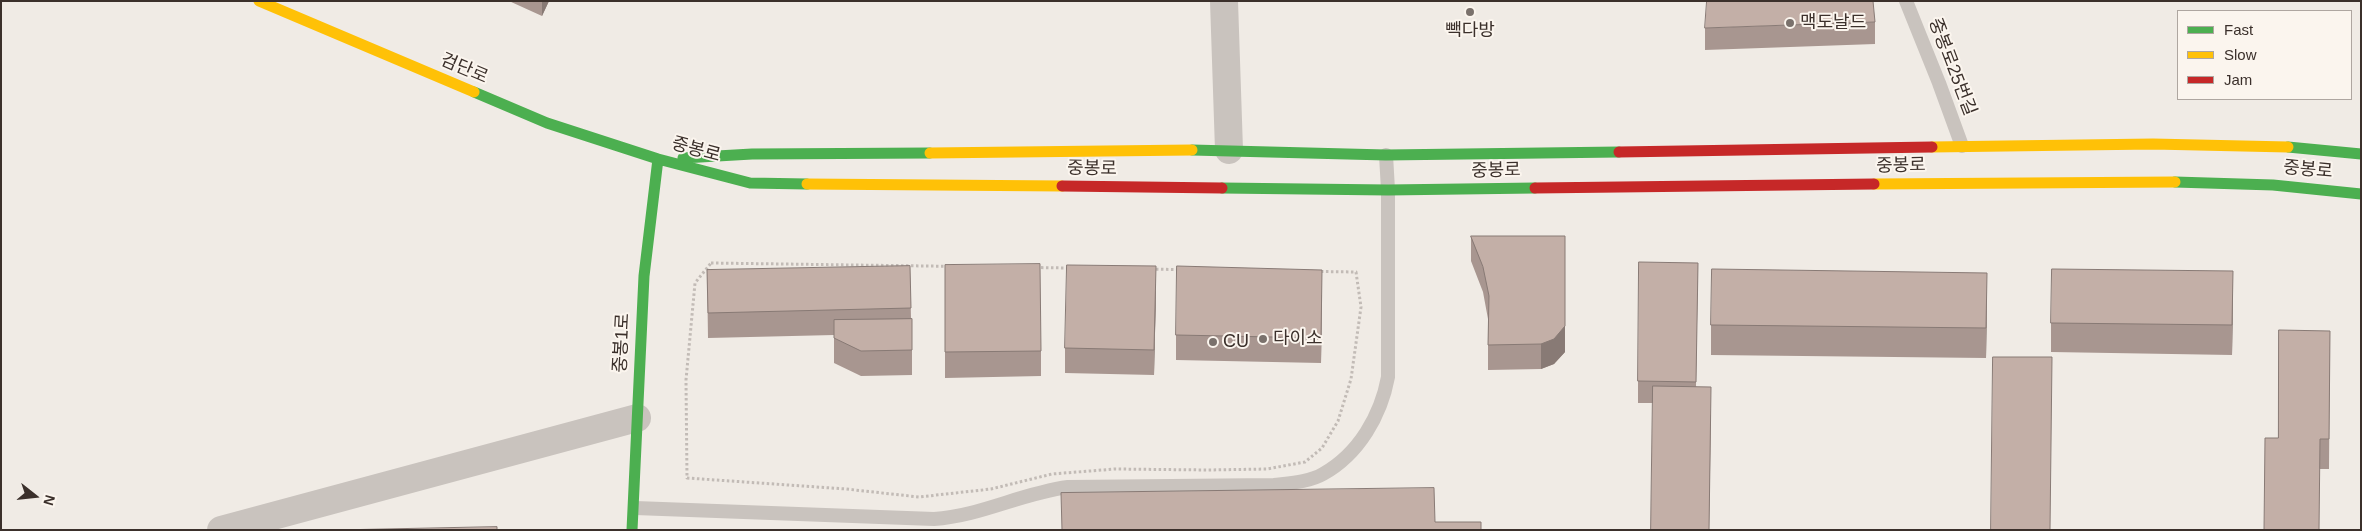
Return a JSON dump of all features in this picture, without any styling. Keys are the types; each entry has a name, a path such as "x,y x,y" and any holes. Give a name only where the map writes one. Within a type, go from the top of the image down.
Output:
{"street":[{"name":"검단로","path":"260,1 547,122 658,159"},
{"path":"1224,1 1228,150"},
{"name":"중봉로","path":"658,159 752,154 1228,150 1386,155 1962,146 2233,145 2308,148 2361,154"},
{"name":"중봉로","path":"658,159 750,183 1388,190 2126,181 2233,182 2322,188 2361,194"},
{"name":"중봉1로","path":"632,530 635,508 644,276 658,159"},
{"path":"221,530 637,418"}],"lane":[{"name":"중봉로25번길","path":"1906,1 1939,82 1962,146"},
{"path":"635,508 934,519 951,518 1047,490 1068,487 1274,485 1299,482 1323,475 1341,462 1372,425 1384,397 1388,377 1390,350 1386,155"}],"path":[{"path":"711,263 1356,272 1361,307 1351,379 1338,420 1322,448 1305,462 1267,469 1115,469 1052,474 991,489 919,498 846,488 688,478 686,380 695,283 711,263"}],"building":[{"path":"1707,1 1873,1 1875,22 1705,28"},
{"path":"1471,236 1565,236 1565,326 1554,339 1541,344 1488,345 1489,296 1483,267"},
{"path":"1639,262 1698,263 1696,382 1638,381"},
{"path":"1040,264 1041,351 945,352 945,265"},
{"path":"1067,265 1156,266 1154,350 1065,348"},
{"path":"910,266 911,308 708,313 707,270"},
{"path":"1177,266 1322,270 1321,338 1176,335"},
{"path":"1712,269 1987,273 1986,328 1711,325"},
{"path":"2052,269 2233,271 2232,325 2051,323"},
{"path":"912,319 912,350 861,351 834,338 834,320"},
{"path":"2279,330 2330,331 2329,439 2320,439 2319,530 2264,530 2265,438 2278,438"},
{"path":"1993,357 2052,357 2050,530 1991,530"},
{"path":"1653,386 1711,387 1709,530 1651,530"},
{"path":"1434,488 1435,522 1481,522 1481,530 1062,530 1061,493"},
{"path":"497,527 497,530 337,530"}],"traffic: fast":[{"path":"474,92 547,123 658,159 750,183 807,184"},
{"path":"2288,147 2361,154"},
{"path":"1192,150 1386,155 1619,152"},
{"path":"683,158 752,154 930,153"},
{"path":"632,530 644,276 658,159"},
{"path":"2175,182 2273,185 2361,194"},
{"path":"1222,188 1388,190 1535,188"}],"traffic: slow":[{"path":"259,1 474,92"},
{"path":"1932,147 2153,144 2288,147"},
{"path":"930,153 1192,150"},
{"path":"1874,184 2175,182"},
{"path":"807,184 1062,186"}],"traffic: jam":[{"path":"1619,152 1932,147"},
{"path":"1535,188 1874,184"},
{"path":"1062,186 1222,188"}],"place":[{"name":"빽다방","path":"1470,12"},
{"name":"맥도날드","path":"1790,23"},
{"name":"다이소","path":"1263,339"},
{"name":"CU","path":"1213,342"}]}
